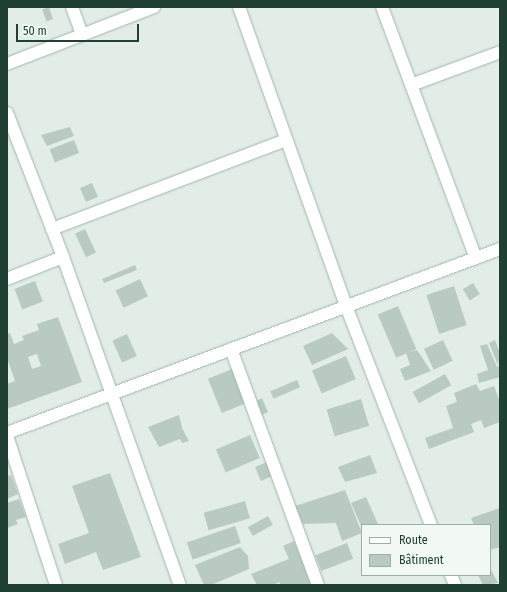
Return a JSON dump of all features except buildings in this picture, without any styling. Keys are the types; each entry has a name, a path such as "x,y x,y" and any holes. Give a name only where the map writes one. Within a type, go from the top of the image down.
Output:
{"street":[{"path":"72,7 82,35"},
{"path":"7,64 154,7"},
{"path":"239,7 346,306 432,524"},
{"path":"382,7 476,258"},
{"path":"411,86 500,52"},
{"path":"7,113 63,257 180,585"},
{"path":"52,229 286,140"},
{"path":"7,433 500,249"},
{"path":"7,278 63,257"},
{"path":"230,349 318,585"},
{"path":"7,436 56,585"}]}
